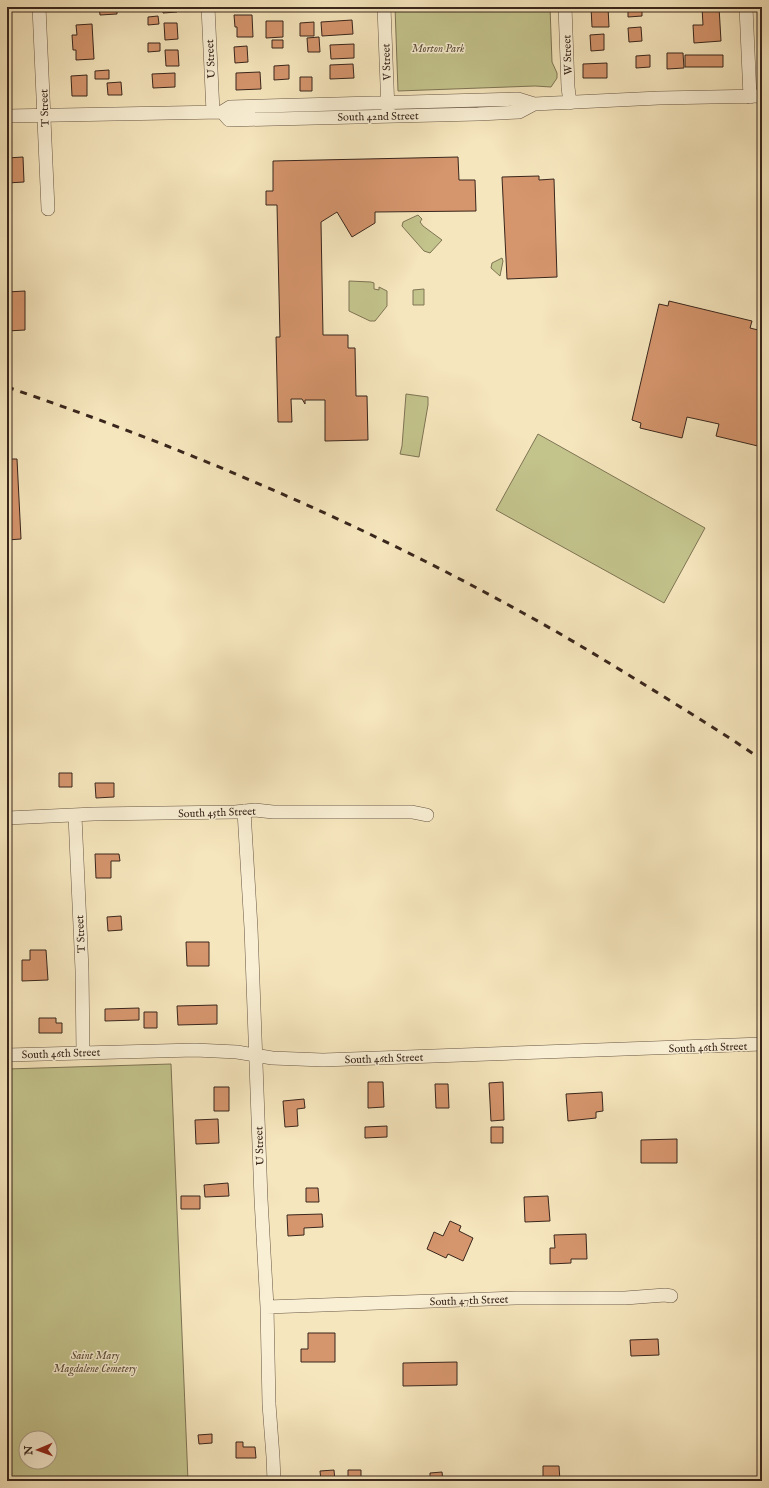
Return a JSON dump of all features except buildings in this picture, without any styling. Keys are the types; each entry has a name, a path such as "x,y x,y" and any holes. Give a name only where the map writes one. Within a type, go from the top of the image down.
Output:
{"street":[{"name":"T Street","path":"39,7 48,210"},
{"name":"U Street","path":"208,7 217,112"},
{"name":"V Street","path":"384,7 388,110"},
{"name":"W Street","path":"565,7 570,103"},
{"path":"746,7 756,97"},
{"name":"South 42nd Street","path":"7,116 217,112 230,107 388,110 518,99 534,104 659,98 756,97"},
{"name":"South 45th Street","path":"7,818 255,810 273,812 412,812 427,815"},
{"name":"U Street","path":"244,811 267,1307 269,1404 274,1481"},
{"name":"T Street","path":"75,816 82,970 83,1052"},
{"name":"South 46th Street","path":"7,1055 195,1050 237,1052 272,1058 323,1060 762,1044"},
{"name":"South 47th Street","path":"267,1307 516,1298 671,1296"}],"green space":[{"name":"Morton Park","path":"395,7 550,7 552,62 557,73 557,78 551,87 535,86 398,91"},
{"path":"418,215 422,219 420,222 423,226 442,240 430,253 424,251 402,226 403,222"},
{"path":"502,258 503,261 500,276 491,268 492,263"},
{"path":"349,281 371,282 374,283 374,289 379,290 379,287 387,291 387,306 375,321 370,321 349,311"},
{"path":"424,289 424,305 413,305 413,290"},
{"path":"406,394 428,397 419,457 400,454"},
{"path":"538,434 705,528 664,603 496,510"},
{"name":"Saint Mary Magdalene Cemetery","path":"171,1064 188,1481 7,1481 7,1069"}],"railway":[{"path":"7,387 74,410 205,461 335,518 398,548 557,632 608,662 736,742 762,760"}]}
